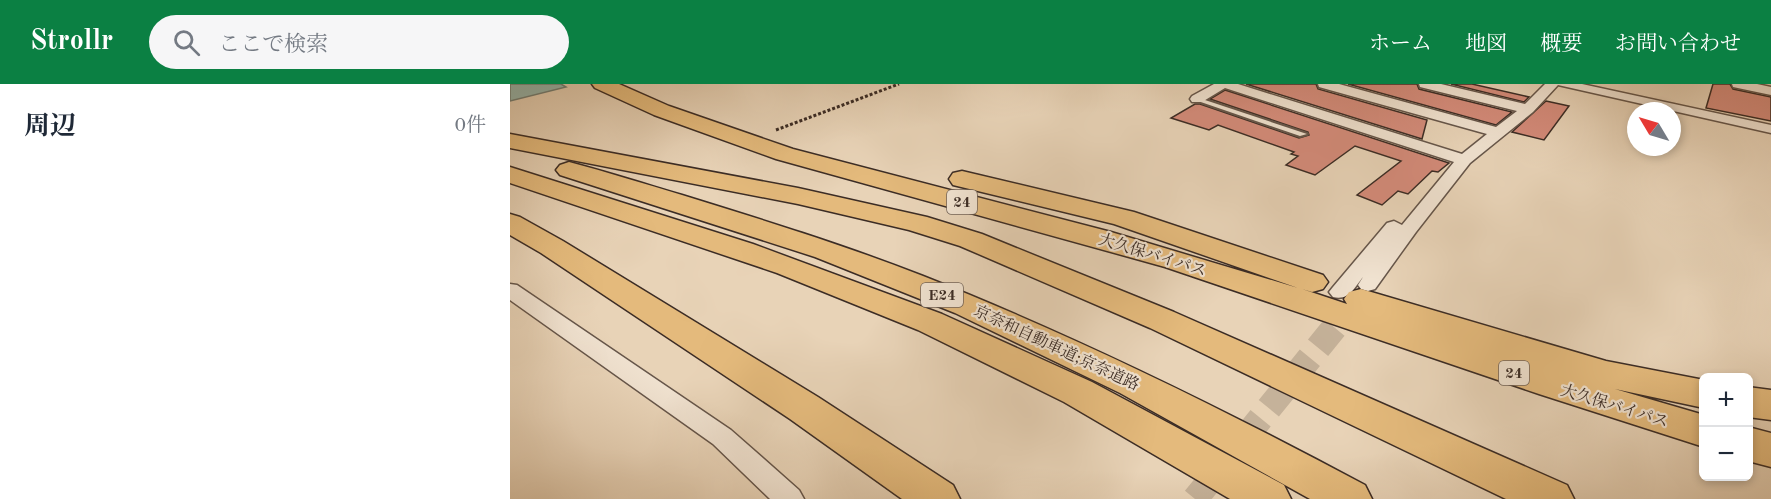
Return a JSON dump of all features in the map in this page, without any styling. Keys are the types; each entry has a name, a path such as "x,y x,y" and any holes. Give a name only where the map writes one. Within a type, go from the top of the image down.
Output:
{"highway":[{"name":"大久保バイパス","path":"602,84 636,101 745,142 877,180 1124,245 1237,279 1618,406 1699,430"},
{"name":"大久保バイパス","path":"651,84 718,111 776,130 902,165 1124,218 1257,262 1354,288 1606,374 1699,393"},
{"path":"510,141 798,196 917,223 971,240 1162,320 1551,499"},
{"name":"京奈和自動車道;京奈道路","path":"510,152 771,232 929,290 1090,360 1349,499"},
{"name":"京奈和自動車道;京奈道路","path":"510,175 743,250 880,301 973,341 1064,386 1268,499"},
{"path":"510,223 552,247 804,408 937,499"},
{"path":"1753,403 1771,405"},
{"path":"1753,445 1771,450"}],"street":[{"path":"1197,99 1224,84 1464,160"},
{"path":"1324,84 1500,133"},
{"path":"1425,84 1528,109"},
{"path":"1354,288 1414,221 1464,160 1528,109 1552,84"},
{"path":"1564,84 1587,86 1771,129"},
{"path":"1738,84 1771,91"},
{"path":"1354,288 1396,224 1414,221"},
{"path":"510,290 722,437 789,499"}],"lane":[{"path":"1197,99 1303,134"}],"path":[{"path":"776,130 899,84"}],"water":[{"path":"510,84 561,84 566,87 510,101"}],"building":[{"path":"1246,84 1316,84 1318,89 1427,120 1422,139"},
{"path":"1348,84 1417,84 1419,89 1512,112 1496,125"},
{"path":"1451,84 1472,84 1529,97 1524,102"},
{"path":"1713,84 1730,84 1733,89 1771,97 1771,121 1706,108"},
{"path":"1225,90 1449,163 1438,172 1432,171 1408,194 1398,191 1382,205 1357,195 1401,161 1355,146 1315,175 1286,165 1298,156 1291,154 1294,152 1218,125 1209,130 1171,118 1195,104 1200,104 1299,138 1309,135 1308,132 1210,99"},
{"path":"1546,101 1569,106 1544,140 1512,132"}],"tunnel":[{"path":"1338,323 1353,304"},
{"path":"1195,499 1339,322"}]}
